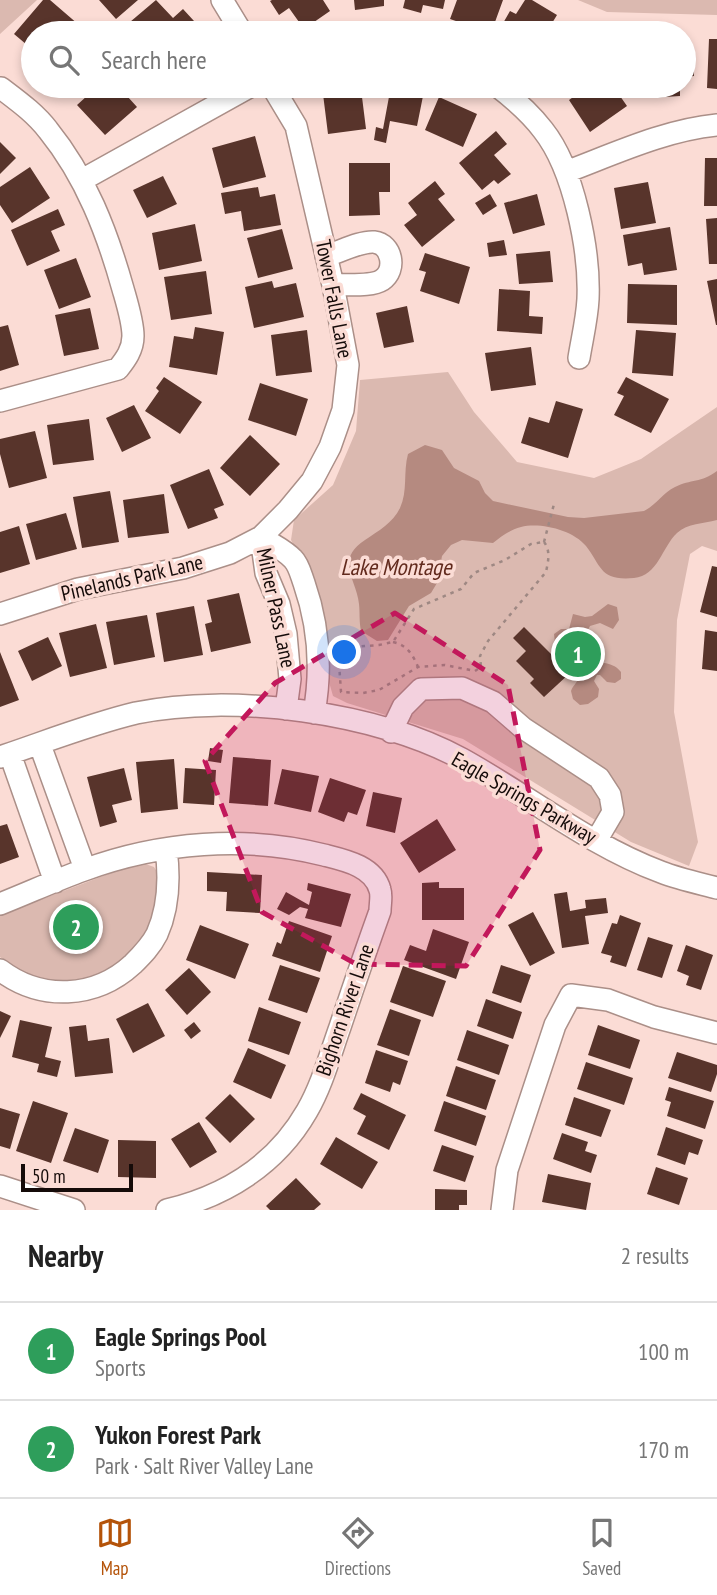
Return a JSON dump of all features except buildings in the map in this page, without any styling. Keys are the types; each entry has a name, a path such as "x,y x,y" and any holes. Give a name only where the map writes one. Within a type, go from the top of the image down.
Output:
{"street":[{"path":"222,0 235,21"},
{"path":"0,401 118,369 129,355 133,336 110,243 82,180 31,110 1,88"},
{"path":"82,180 229,98"},
{"name":"Tower Falls Lane","path":"261,537 312,481 330,447 343,410 348,365 333,285 296,126 279,98"},
{"path":"513,98 545,133 565,172 579,214 588,300 579,358"},
{"path":"565,172 681,131 717,125"},
{"path":"326,256 376,242 385,247 390,255 389,272 383,279 333,285"},
{"name":"Pinelands Park Lane","path":"0,614 78,589 183,568 230,553 261,537"},
{"name":"Milner Pass Lane","path":"261,537 266,573 279,604 286,634 290,678 286,709"},
{"name":"Milner Pass Lane","path":"261,537 293,558 308,595 316,630 320,683 314,713"},
{"path":"391,732 403,707 421,689 462,688 493,702 523,727 599,778 610,795 612,812 596,841"},
{"name":"Eagle Springs Parkway","path":"5,756 85,727 136,713 179,706 218,704 314,713 391,732 459,758 596,841 662,872 717,888"},
{"path":"40,745 85,869"},
{"path":"5,756 55,882"},
{"name":"Bighorn River Lane","path":"166,849 209,843 284,846 349,861 374,877 380,890 380,911 321,1082 307,1112 267,1160 217,1202 167,1210"},
{"path":"0,904 85,869 166,849 169,869 168,902 156,937 146,951 114,980 91,990 64,993 32,987 13,980 0,970"},
{"path":"502,1210 507,1170 555,1025 571,995 608,1000 654,1017 717,1033"},
{"path":"0,1186 74,1210"}],"path":[{"path":"544,542 554,504"},
{"path":"393,642 414,609 461,589 474,573 505,560 531,544 544,542"},
{"path":"418,667 412,654 400,643 338,648 341,692 363,693 379,690 418,667 445,665 475,671 481,667 481,656 488,641 546,572 549,560 548,547 544,542"}],"highlighted area":[{"path":"395,613 508,685 540,850 466,966 356,964 262,912 205,761 275,683"}],"shaded area":[{"path":"0,0 37,0 0,34"},
{"path":"578,0 717,0 717,15 607,12"},
{"path":"448,372 474,412 517,462 594,478 641,459 717,407 717,551 702,546 690,554 677,620 674,712 698,842 689,866 631,842 463,739 347,703 333,696 329,682 328,637 313,580 291,540 294,520 333,485 356,431 360,380"},
{"path":"140,862 154,867 161,878 160,894 147,936 125,961 87,981 61,984 20,973 0,957 0,915"}],"water":[{"name":"Lake Montage","path":"425,445 442,450 454,468 479,481 493,501 568,517 584,518 644,511 675,487 717,471 717,520 681,530 654,567 642,576 634,578 608,575 580,540 556,529 521,527 493,543 462,540 451,545 442,556 437,583 431,593 409,606 388,640 377,641 361,631 359,604 349,563 356,548 397,513 404,495 408,454"},
{"path":"608,604 617,607 619,620 613,629 600,623 590,626 584,637 583,649 592,659 617,668 621,672 621,679 615,683 607,682 597,675 594,681 599,689 598,697 588,704 580,705 573,699 571,691 579,677 579,668 569,648 555,643 554,634 561,629 569,629 573,614 592,616"}],"place":[{"name":"Eagle Springs Pool","path":"578,654"},
{"name":"Yukon Forest Park","path":"76,927"}]}
